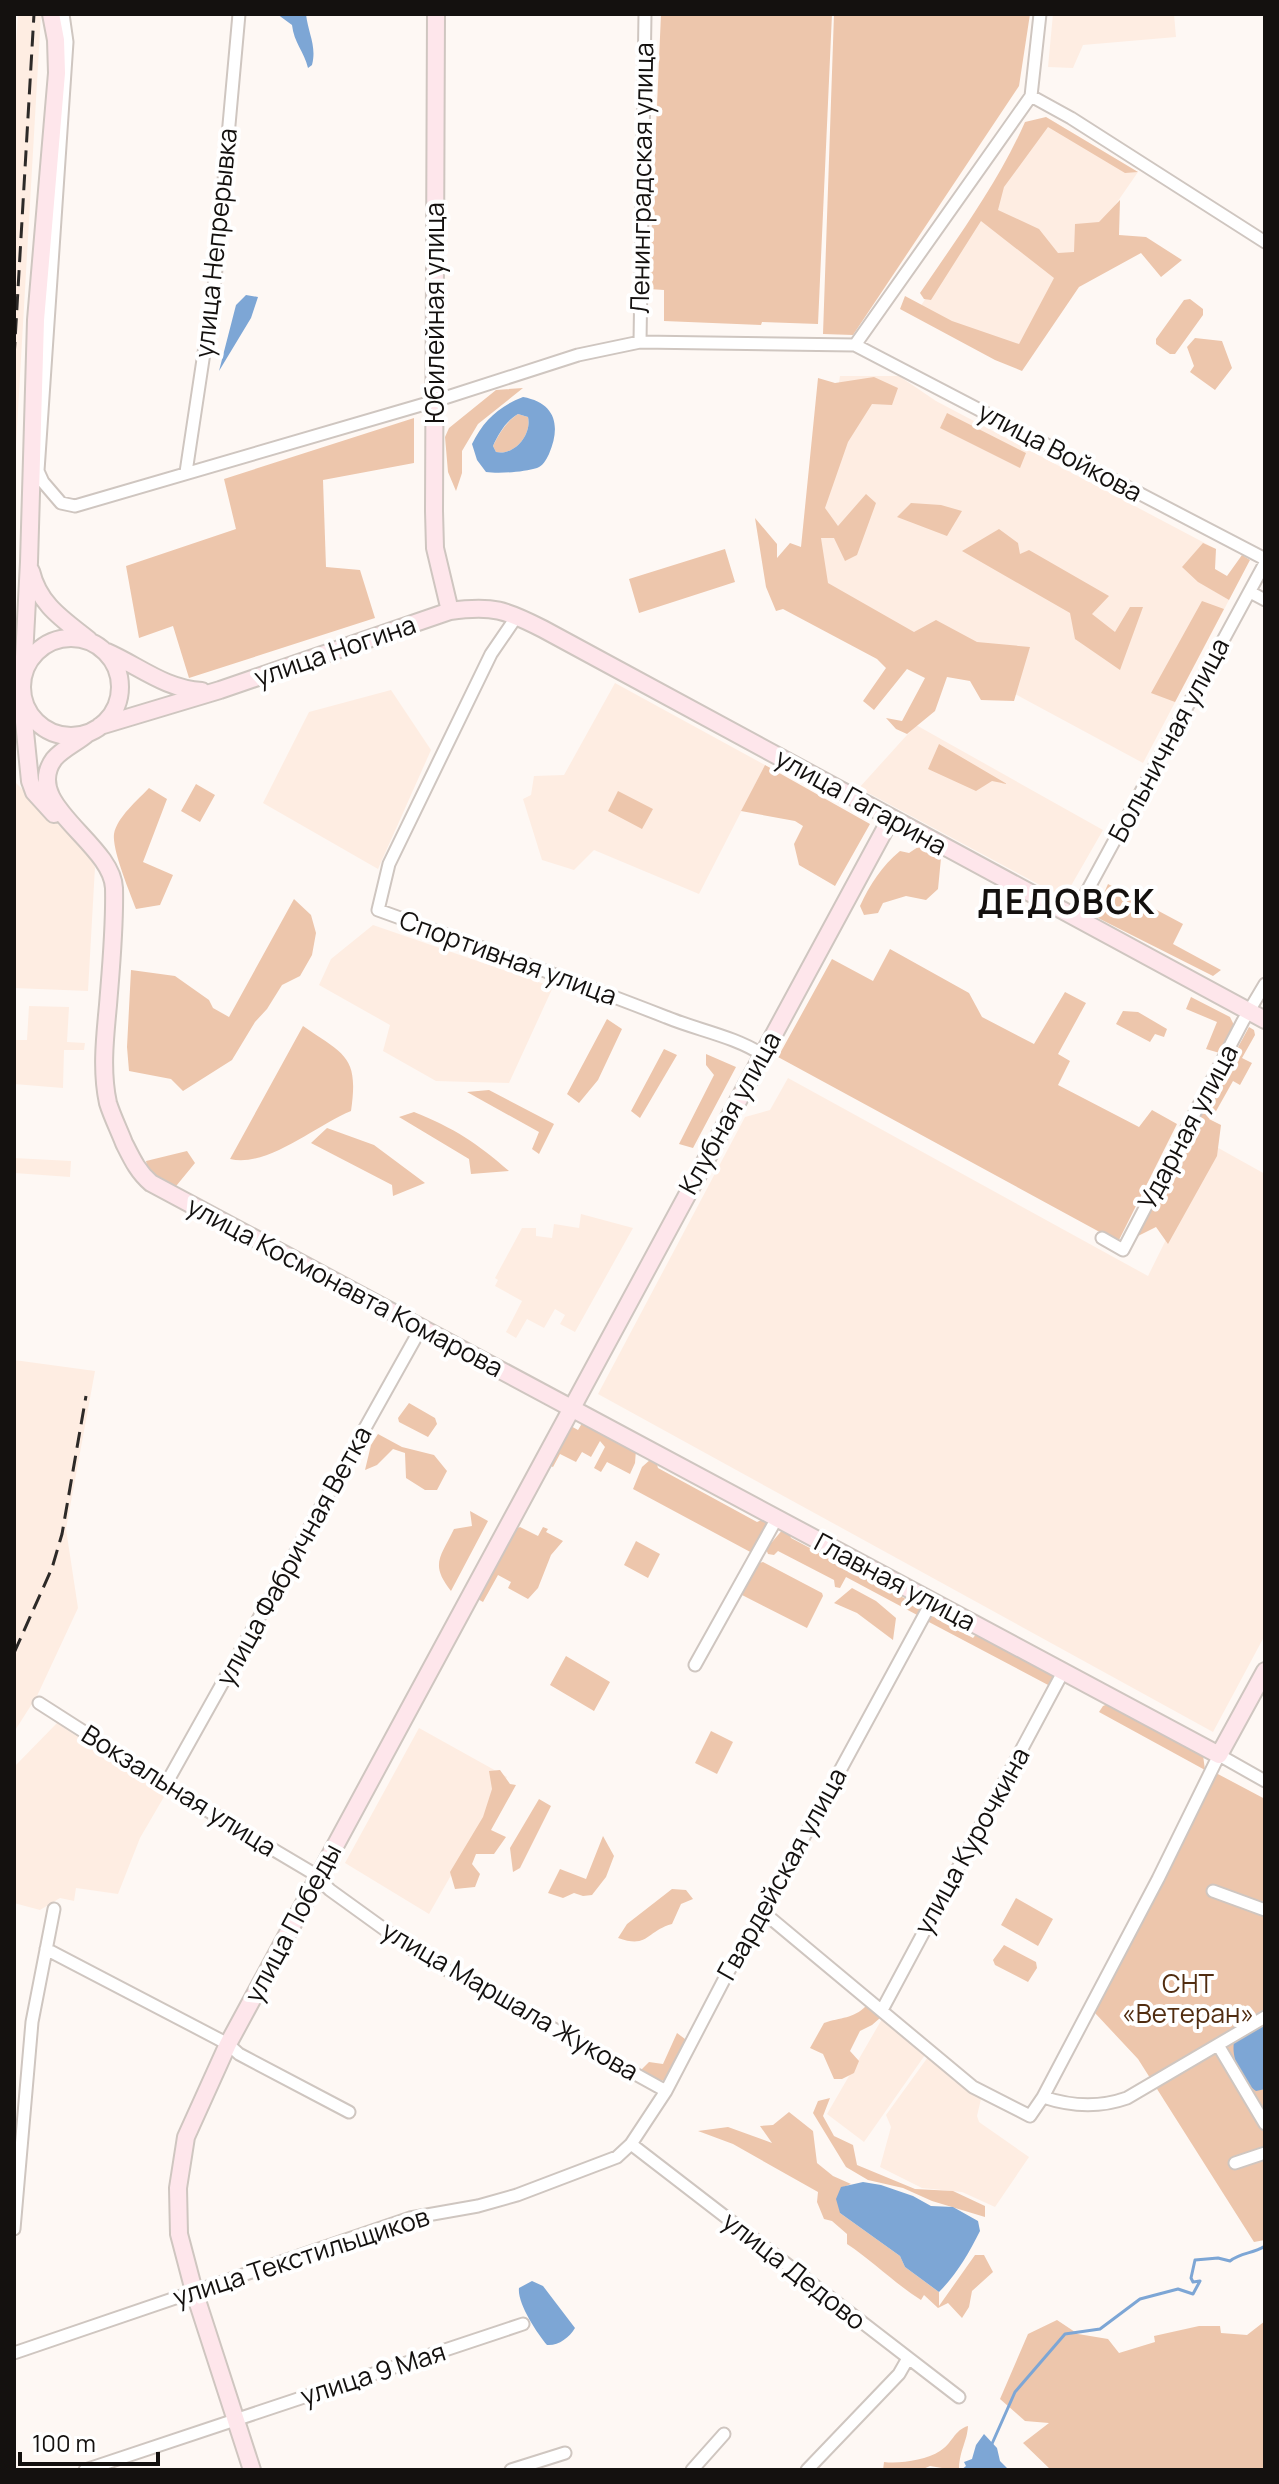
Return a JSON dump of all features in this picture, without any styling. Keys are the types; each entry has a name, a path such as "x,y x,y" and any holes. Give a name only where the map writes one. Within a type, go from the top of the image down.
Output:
{"street":[{"path":"51,14 57,73 36,320 22,684 24,738 34,792 52,812 78,831"},
{"name":"улица Войкова","path":"63,14 67,42 38,471 52,494 68,506 435,401 578,355 640,342 855,345 1265,561"},
{"name":"улица Непрерывка","path":"186,472 215,280 239,14"},
{"name":"Юбилейная улица","path":"436,14 435,548 450,611"},
{"name":"Ленинградская улица","path":"640,342 645,14"},
{"path":"855,345 1031,96 1040,14"},
{"path":"1031,96 1071,118 1265,242"},
{"name":"Больничная улица","path":"1073,917 1265,561"},
{"path":"29,562 36,587 45,603 98,646 115,665 120,690 116,706 94,730 55,758 46,780 46,788 78,831"},
{"path":"1250,592 1265,600"},
{"name":"улица Гагарина","path":"450,611 475,607 502,609 517,616 1265,1020"},
{"name":"улица Ногина","path":"94,730 450,611"},
{"name":"Спортивная улица","path":"517,616 491,654 389,864 378,910 751,1047 763,1055"},
{"path":"94,730 68,736 44,728 27,709 22,684 29,660 48,643 65,638 98,646 173,687 220,690"},
{"name":"Клубная улица","path":"571,1408 891,818"},
{"name":"улица Космонавта Комарова","path":"78,831 104,857 114,884 104,1066 109,1106 140,1173 151,1183 571,1408"},
{"name":"Ударная улица","path":"1102,1238 1123,1250 1265,984"},
{"name":"улица Фабричная Ветка","path":"166,1784 421,1328"},
{"name":"Главная улица","path":"571,1408 1219,1755"},
{"name":"улица Победы","path":"252,2470 194,2291 179,2234 178,2188 186,2137 228,2044 571,1408"},
{"path":"695,1665 777,1518"},
{"name":"Гвардейская улица","path":"631,2144 666,2091 931,1603"},
{"path":"763,1912 973,2087 1030,2116 1158,1879 1219,1755 1265,1671"},
{"name":"улица Курочкина","path":"882,2010 1063,1672"},
{"name":"Вокзальная улица","path":"39,1703 311,1872 317,1880"},
{"path":"1219,1755 1265,1781"},
{"name":"улица Маршала Жукова","path":"317,1880 420,1955 666,2091"},
{"path":"1213,1891 1265,1910"},
{"path":"14,2229 32,2022 54,1909"},
{"path":"46,1949 228,2044 239,2054 349,2112"},
{"path":"1045,2092 1074,2105 1116,2102 1156,2083 1265,2017"},
{"path":"1218,2045 1265,2124"},
{"name":"улица Текстильщиков","path":"14,2353 410,2218 478,2206 517,2195 617,2157 631,2144"},
{"name":"улица Дедово","path":"631,2144 907,2360 959,2397"},
{"path":"1235,2163 1265,2153"},
{"name":"улица 9 Мая","path":"85,2470 523,2324"},
{"path":"807,2470 899,2374 907,2360"},
{"path":"692,2470 724,2434"},
{"path":"511,2470 565,2453"}],"shaded area":[{"path":"18,14 41,14 14,479 14,77"},
{"path":"1053,14 1174,14 1176,37 1083,45 1073,68 1048,67"},
{"path":"1046,117 1138,172 1013,353 920,307"},
{"path":"840,376 899,376 936,401 1216,549 1199,582 1229,600 1143,763 807,582"},
{"path":"615,683 765,765 699,894 594,850 574,870 542,860 523,799 531,795 534,776 564,775"},
{"path":"391,690 431,750 378,869 263,803 309,712"},
{"path":"916,725 1103,830 1064,898 859,788"},
{"path":"14,781 85,851 95,867 88,991 14,988"},
{"path":"373,925 553,987 509,1083 436,1081 383,1051 390,1025 319,985 331,959"},
{"path":"29,1006 69,1007 67,1042 85,1043 84,1050 64,1050 63,1088 14,1084 14,1040 27,1040"},
{"path":"788,1078 1148,1276 1213,1145 1265,1174 1265,1635 1213,1732 598,1394 745,1117 770,1110"},
{"path":"14,1158 71,1161 70,1177 14,1173"},
{"path":"581,1214 633,1228 575,1332 560,1324 565,1315 555,1309 544,1328 527,1319 516,1338 506,1332 522,1301 495,1286 498,1280 495,1278 522,1228 536,1228 536,1236 552,1238 554,1224 579,1228"},
{"path":"14,1360 95,1371 66,1529 78,1608 37,1696 14,1732"},
{"path":"57,1723 165,1795 140,1838 118,1894 76,1888 74,1901 60,1898 40,1910 14,1903 14,1767"},
{"path":"419,1728 507,1777 429,1914 345,1863"},
{"path":"882,2019 925,2055 864,2142 827,2114"},
{"path":"928,2057 954,2081 981,2099 977,2116 979,2122 1029,2157 995,2207 962,2192 922,2188 880,2167 891,2127 886,2115"}],"green space":[{"path":"661,14 832,14 818,324 664,321 664,290 649,289"},
{"path":"834,14 1030,14 1019,86 853,335 823,334"},
{"path":"1046,117 1138,172 1125,173 1048,127 1004,187 998,210 1039,229 1058,253 1074,252 1075,224 1099,222 1120,200 1119,235 1146,237 1182,260 1161,277 1141,253 1079,287 1022,371 995,360 900,309 905,296 952,321 1019,344 1054,278 981,221 931,300 924,299 920,293 990,188 1025,122"},
{"path":"1190,299 1203,309 1203,315 1175,354 1170,354 1156,344 1156,339 1184,300"},
{"path":"1195,338 1222,341 1232,368 1215,390 1190,372 1194,366 1187,347"},
{"path":"874,377 898,388 892,405 872,404 848,442 825,508 838,526 866,494 876,503 857,555 845,561 834,538 821,538 828,583 914,632 936,620 977,642 1030,647 1014,701 981,700 970,681 947,677 935,711 907,734 896,729 886,718 902,721 925,678 907,669 874,710 863,701 886,668 877,659 783,609 776,611 766,587 755,518 777,544 777,558 790,543 801,547 818,378 835,383"},
{"path":"523,388 478,424 462,451 462,473 456,491 448,472 445,437 449,428 496,390"},
{"path":"947,413 1026,453 1020,468 940,428"},
{"path":"518,414 528,417 525,437 510,451 496,452 493,446 498,436"},
{"path":"414,418 414,463 323,480 326,567 360,570 375,618 189,678 173,626 139,638 126,566 236,529 224,479"},
{"path":"911,503 941,505 962,511 947,536 897,517"},
{"path":"999,529 1018,543 1020,554 1029,550 1109,596 1092,614 1115,632 1130,607 1143,607 1120,670 1075,639 1070,613 962,551"},
{"path":"1203,543 1216,549 1215,569 1227,576 1242,555 1250,560 1229,600 1198,582 1182,567"},
{"path":"725,549 735,582 639,613 629,579"},
{"path":"1202,601 1224,609 1175,702 1151,693"},
{"path":"939,744 1007,784 992,781 976,791 928,769"},
{"path":"765,765 870,824 835,886 799,865 794,844 803,826 795,821 741,811"},
{"path":"196,784 215,795 200,822 181,811"},
{"path":"149,788 167,799 143,862 173,875 160,905 136,909 118,861 114,834 123,815"},
{"path":"618,791 653,809 642,829 608,811"},
{"path":"918,847 941,858 938,889 926,900 906,896 883,903 878,913 864,915 860,906 882,869 900,851 909,853"},
{"path":"1108,884 1183,924 1173,944 1221,970 1213,976 1094,916"},
{"path":"294,899 311,915 316,933 312,955 300,976 282,985 232,1060 183,1091 171,1079 129,1071 127,1047 131,970 175,976 209,1000 213,1008 229,1017"},
{"path":"890,949 969,993 982,1017 1034,1044 1065,992 1086,1003 1058,1054 1070,1061 1058,1085 1139,1127 1152,1110 1177,1124 1118,1242 778,1057 832,959 873,981"},
{"path":"1191,997 1230,1017 1234,1025 1223,1054 1206,1049 1217,1022 1186,1009"},
{"path":"1123,1011 1138,1012 1167,1029 1164,1037 1155,1034 1150,1042 1116,1024"},
{"path":"607,1019 622,1029 598,1080 579,1103 567,1094"},
{"path":"303,1026 346,1059 353,1079 351,1111 276,1151 245,1160 230,1159"},
{"path":"1249,1027 1255,1035 1242,1058 1252,1063 1240,1085 1233,1081 1209,1119 1221,1125 1217,1156 1168,1244 1156,1227 1134,1238"},
{"path":"664,1049 677,1055 640,1118 631,1111"},
{"path":"706,1054 736,1067 693,1148 679,1144 714,1075 706,1065"},
{"path":"489,1090 554,1124 539,1154 532,1149 539,1132 467,1092"},
{"path":"414,1112 464,1137 509,1171 471,1174 469,1159 399,1117"},
{"path":"327,1128 374,1145 425,1183 393,1196 392,1185 311,1143"},
{"path":"187,1151 195,1163 172,1191 148,1170 146,1161"},
{"path":"409,1403 435,1418 437,1424 428,1437 399,1422 398,1418"},
{"path":"584,1420 636,1450 630,1474 607,1462 601,1472 594,1468 605,1447 600,1441 591,1457 582,1452 576,1462 560,1454 553,1467 548,1465 569,1425 578,1430"},
{"path":"378,1434 402,1447 434,1455 447,1471 437,1490 425,1490 406,1478 405,1453 393,1449 377,1465 365,1470 371,1445"},
{"path":"651,1459 656,1461 658,1468 757,1522 766,1518 768,1523 754,1554 633,1489 642,1467"},
{"path":"470,1511 488,1521 451,1591 441,1574 439,1561 454,1529 472,1526"},
{"path":"520,1527 538,1536 543,1527 563,1541 551,1555 538,1588 528,1599 508,1588 511,1582 498,1575 483,1602 476,1598 512,1531"},
{"path":"784,1528 791,1538 919,1606 919,1616 846,1577 840,1588 835,1587 834,1580 778,1551 774,1555 768,1554 766,1549"},
{"path":"636,1541 660,1554 648,1578 624,1565"},
{"path":"763,1562 822,1593 807,1628 742,1595 759,1563"},
{"path":"852,1588 876,1601 896,1618 893,1640 857,1613 834,1603"},
{"path":"932,1616 973,1638 978,1632 1054,1675 1050,1686 927,1621"},
{"path":"566,1656 610,1682 594,1711 550,1685"},
{"path":"1110,1703 1203,1755 1205,1770 1099,1712"},
{"path":"711,1731 733,1742 717,1774 695,1763"},
{"path":"500,1770 510,1784 516,1785 491,1830 506,1837 494,1854 476,1854 472,1864 480,1874 475,1887 455,1889 450,1872 483,1817 492,1789 489,1771"},
{"name":"СНТ «Ветеран»","path":"1216,1773 1265,1799 1265,2240 1254,2242 1138,2059 1095,2013"},
{"path":"539,1799 551,1806 520,1868 513,1872 510,1848"},
{"path":"603,1836 614,1856 606,1877 592,1895 574,1893 563,1898 548,1893 560,1869 586,1879"},
{"path":"672,1889 686,1890 693,1899 681,1904 672,1924 642,1940 618,1938 627,1924"},
{"path":"1016,1898 1053,1919 1038,1946 1001,1925"},
{"path":"1004,1945 1036,1962 1037,1968 1028,1982 995,1965 993,1960"},
{"path":"866,2006 880,2018 860,2031 850,2051 859,2061 854,2073 834,2079 823,2054 810,2048 824,2023 851,2016"},
{"path":"677,2033 689,2042 668,2079 661,2081 641,2070 649,2062 663,2064"},
{"path":"830,2098 823,2116 834,2136 853,2145 857,2165 915,2189 953,2191 985,2206 985,2217 932,2201 903,2188 868,2180 846,2167 813,2113 818,2101"},
{"path":"789,2112 813,2131 817,2163 833,2176 851,2184 841,2188 840,2213 900,2256 905,2267 939,2292 939,2306 975,2255 984,2255 993,2272 972,2291 969,2307 962,2318 948,2303 938,2308 924,2295 921,2300 847,2244 847,2234 832,2221 824,2219 817,2202 818,2192 733,2144 698,2131 728,2127 772,2143 760,2126 773,2125"},
{"path":"1057,2320 1078,2334 1108,2339 1119,2353 1155,2342 1154,2336 1199,2326 1220,2326 1221,2333 1247,2335 1265,2321 1265,2470 1051,2470 1023,2443 1049,2423 1025,2421 1000,2399 1028,2334"},
{"path":"968,2426 959,2468 930,2466 921,2470 883,2470 884,2462 913,2461 934,2454"}],"water":[{"path":"277,14 306,14 313,52 312,65 308,68 292,25"},
{"path":"246,295 258,297 251,318 219,371 236,305"},
{"path":"523,397 543,404 553,417 555,434 549,454 537,468 486,472 477,460 472,444 493,415","holes":["518,414 528,417 529,424 521,442 510,451 496,452 493,446 506,424"]},
{"path":"1265,2023 1265,2089 1256,2091 1246,2082 1239,2069 1234,2042"},
{"path":"863,2182 913,2196 931,2206 953,2207 978,2221 980,2231 957,2271 939,2292 905,2267 900,2256 840,2213 836,2199 841,2187"},
{"path":"532,2281 543,2286 575,2328 559,2343 547,2345 524,2309 519,2288"},
{"path":"984,2434 997,2448 1000,2461 1009,2470 961,2470 966,2466 964,2462 972,2459 976,2445"}],"waterway":[{"path":"991,2446 1015,2392 1065,2334 1100,2329 1140,2299 1178,2289 1193,2294 1200,2281 1193,2282 1191,2278 1195,2260 1218,2258 1230,2261 1265,2246"}],"railway":[{"path":"14,358 34,14"},
{"path":"14,1653 52,1568 62,1534 86,1396"}],"district":[{"name":"ДЕДОВСК","path":"1067,902"}]}
